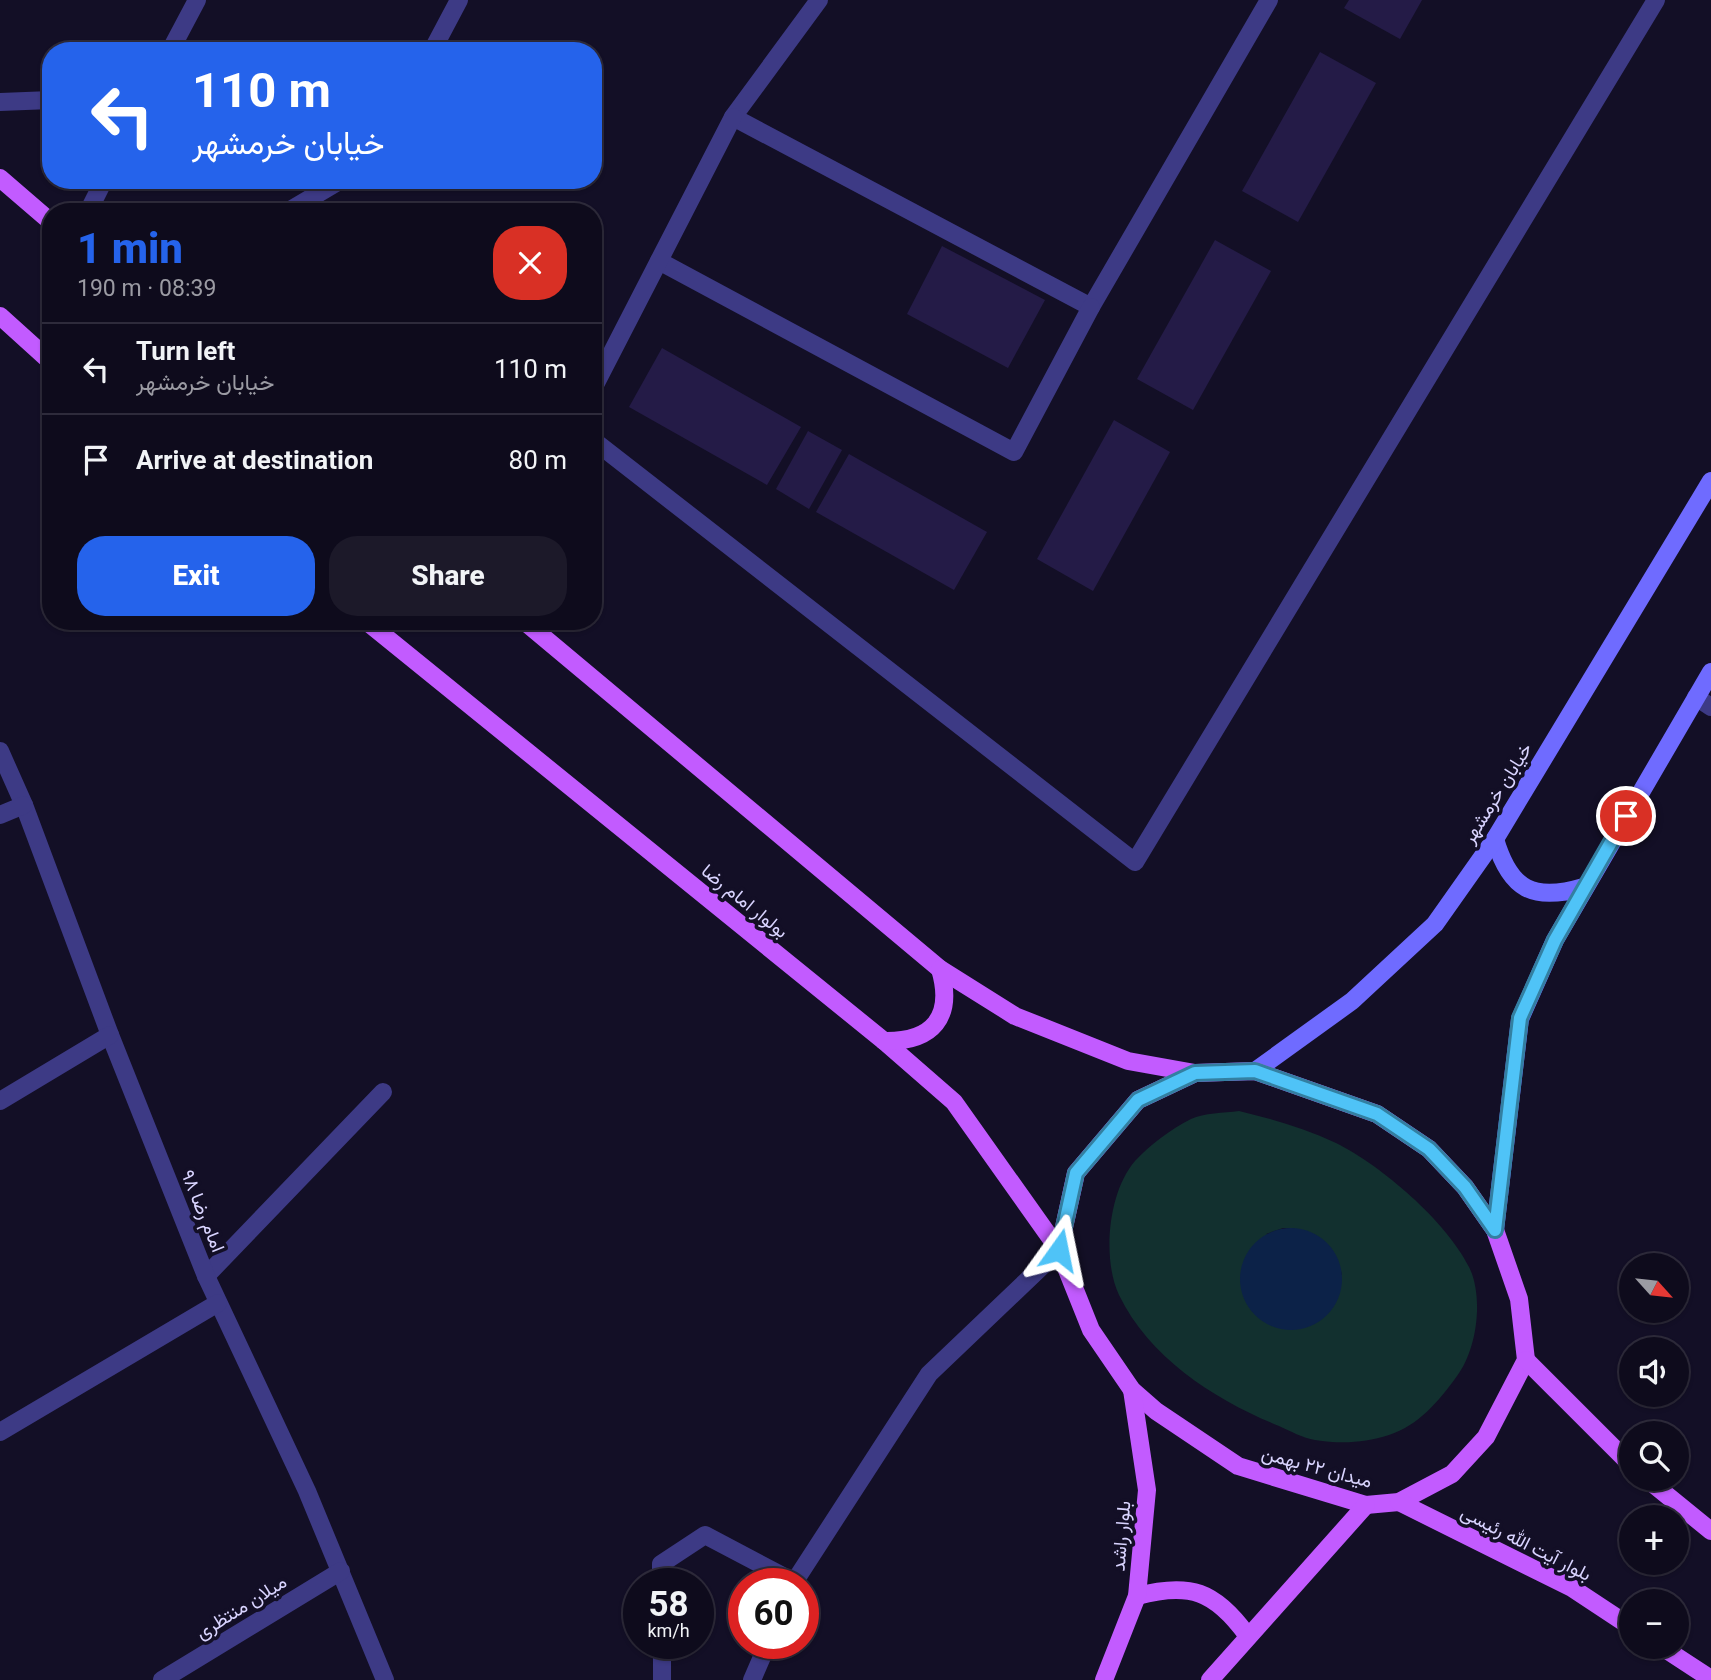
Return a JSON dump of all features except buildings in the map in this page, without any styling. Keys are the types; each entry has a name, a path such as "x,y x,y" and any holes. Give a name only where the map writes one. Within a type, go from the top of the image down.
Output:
{"main road":[{"path":"0,178 42,214"},
{"path":"0,316 42,354"},
{"name":"خیابان خرمشهر","path":"1255,1071 1352,1001 1435,923 1495,839 1711,481"},
{"name":"بولوار امام رضا","path":"377,630 884,1041 954,1102 1059,1250"},
{"path":"534,630 940,970 1014,1016 1128,1060 1195,1073 1255,1071 1377,1114 1429,1149 1456,1177 1495,1230 1519,1299 1526,1360 1619,1453"},
{"path":"1495,1230 1520,1018 1555,940 1584,887 1703,702 1711,672"},
{"path":"1495,839 1504,868 1526,888 1555,896 1584,887"},
{"path":"884,1041 908,1041 928,1031 935,1023 942,1013 946,991 940,970"},
{"path":"1059,1250 1076,1173 1138,1100 1195,1073"},
{"name":"میدان ۲۲ بهمن","path":"1059,1250 1091,1331 1132,1391 1156,1411 1237,1466 1366,1505 1399,1502 1452,1474 1486,1437 1526,1360"},
{"name":"بلوار راشد","path":"1104,1680 1137,1595 1147,1490 1132,1391"},
{"path":"1662,1491 1711,1531"},
{"name":"بلوار آیت الله رئیسی","path":"1399,1502 1572,1588 1619,1618"},
{"path":"1210,1680 1247,1635 1366,1505"},
{"path":"1137,1595 1168,1587 1200,1592 1228,1609 1247,1635"},
{"path":"1680,1659 1711,1679"}],"street":[{"path":"175,42 197,0"},
{"path":"437,42 459,0"},
{"path":"602,372 733,117 819,0"},
{"path":"659,261 1014,452 1091,307 1269,0"},
{"path":"602,447 1135,862 1656,0"},
{"path":"0,102 42,100"},
{"path":"733,117 1091,307"},
{"path":"302,203 326,189"},
{"name":"امام رضا ۹۸","path":"0,751 24,805 110,1035 206,1276 307,1491 385,1680"},
{"path":"0,815 24,805"},
{"path":"0,1101 110,1035"},
{"path":"206,1276 383,1092"},
{"path":"804,1568 929,1374 1059,1250"},
{"path":"0,1432 218,1303"},
{"path":"661,1568 661,1564 705,1535 766,1568"},
{"name":"میلان منتظری","path":"162,1680 341,1571"},
{"path":"662,1659 662,1680"},
{"path":"752,1680 761,1659"}],"green space":[{"path":"1239,1111 1300,1128 1354,1153 1411,1196 1445,1231 1469,1267 1474,1279 1477,1308 1474,1338 1464,1365 1436,1403 1419,1419 1400,1431 1361,1441 1325,1441 1301,1436 1256,1416 1209,1390 1167,1358 1132,1318 1119,1295 1111,1263 1110,1226 1126,1174 1147,1149 1183,1123 1202,1116","holes":["1283,1228 1294,1229 1322,1240 1334,1255 1342,1275 1266,1234"]}],"water":[{"path":"1291,1228 1311,1232 1327,1243 1338,1259 1342,1279 1338,1299 1327,1315 1311,1326 1291,1330 1271,1326 1255,1315 1244,1299 1240,1279 1244,1259 1255,1243 1271,1232"}],"route":[{"path":"1059,1250 1076,1173 1138,1100 1195,1073 1255,1071 1377,1114 1429,1149 1465,1187 1495,1230 1520,1018 1555,940 1626,816"}]}
